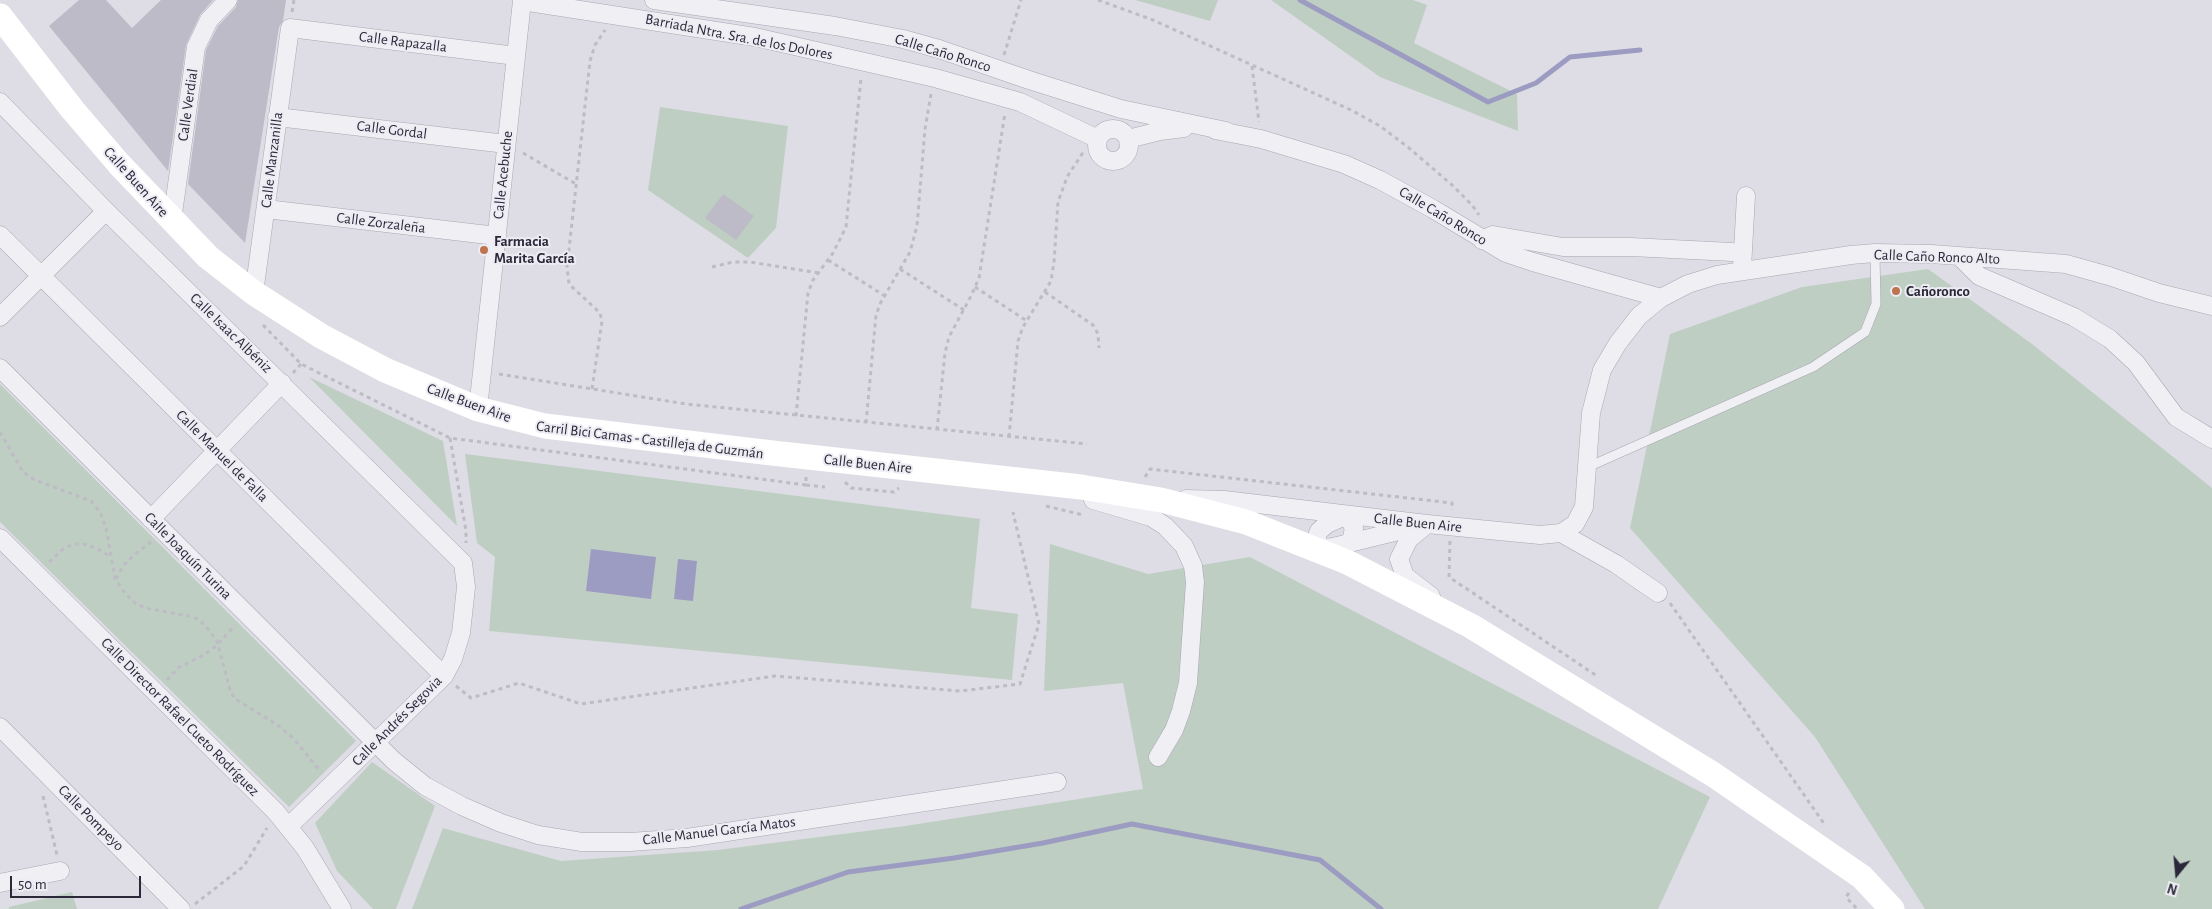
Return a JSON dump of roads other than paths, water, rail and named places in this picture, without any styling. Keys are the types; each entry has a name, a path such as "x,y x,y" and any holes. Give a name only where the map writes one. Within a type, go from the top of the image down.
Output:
{"main road":[{"name":"Calle Buen Aire","path":"0,16 72,109 119,164 208,257 254,293 321,336 377,365 478,409 545,426 1081,487"},
{"path":"1081,487 1161,500 1246,522 1347,562 1471,626 1714,775 1862,877 1892,909"},
{"path":"1081,487 1129,498 1208,523 1406,605 1541,669"}],"street":[{"name":"Calle Verdial","path":"172,221 196,47 209,20 228,0"},
{"name":"Barriada Ntra. Sra. de los Dolores","path":"522,0 755,37 935,78 1034,107 1095,137"},
{"name":"Calle Acebuche","path":"478,409 522,0"},
{"name":"Calle Caño Ronco","path":"654,0 858,30 939,49 1121,109 1261,139 1344,164 1380,180 1486,238 1506,253 1661,298"},
{"name":"Calle Rapazalla","path":"290,28 516,56"},
{"name":"Calle Manzanilla","path":"254,293 290,28"},
{"name":"Calle Isaac Albéniz","path":"0,102 106,211 463,563"},
{"name":"Calle Gordal","path":"277,116 506,144"},
{"name":"Calle Caño Ronco","path":"1128,139 1178,128 1226,131"},
{"path":"1109,129 1117,129 1124,133 1128,139 1129,147 1126,155 1120,160 1112,161 1105,159 1099,154 1095,137 1109,129"},
{"path":"1741,271 1746,196"},
{"name":"Calle Zorzaleña","path":"266,209 497,236"},
{"path":"0,317 106,211"},
{"name":"Calle Manuel de Falla","path":"0,235 444,676"},
{"path":"1486,238 1501,235 1563,247 1631,247 1732,252"},
{"name":"Calle Caño Ronco Alto","path":"1561,533 1568,530 1580,516 1586,496 1592,413 1602,370 1628,328 1639,316 1661,298 1702,279 1741,271 1874,253 1959,256 2066,264 2180,299 2212,306"},
{"path":"1959,256 1979,276 2074,317 2110,340 2136,363 2176,417 2212,439"},
{"name":"Calle Joaquín Turina","path":"0,368 375,744"},
{"path":"151,519 282,383"},
{"path":"1000,478 1101,501 1151,516 1165,526 1184,546 1193,566 1196,582 1188,683 1174,730 1158,757"},
{"name":"Calle Buen Aire","path":"1161,500 1192,498 1224,500 1540,535 1561,533"},
{"path":"1352,542 1354,528 1347,515 1327,524 1319,530 1312,549 1326,549 1428,524"},
{"path":"1428,524 1409,539 1399,558 1405,576 1471,626"},
{"path":"1561,533 1597,552 1658,593"},
{"name":"Calle Director Rafael Cueto Rodríguez","path":"0,538 289,826 342,909"},
{"name":"Calle Andrés Segovia","path":"289,826 444,676 453,659 461,633 466,587 463,563"},
{"name":"Calle Pompeyo","path":"0,727 181,909"},
{"name":"Calle Manuel García Matos","path":"375,744 425,786 462,806 501,823 538,834 582,842 630,842 687,838 1057,782"},
{"path":"0,883 60,871"}],"lane":[{"path":"1588,467 1814,367 1865,332 1876,304 1874,253"}],"water":[{"path":"591,549 656,557 651,599 586,591"},
{"path":"678,559 697,561 693,601 674,599"}],"waterway":[{"path":"1300,0 1488,102 1536,83 1570,57 1640,50"},
{"path":"741,909 848,872 954,858 1043,843 1132,824 1320,860 1381,909"}],"place":[{"name":"Farmacia Marita García","path":"484,250"},
{"name":"Cañoronco","path":"1896,291"}]}
